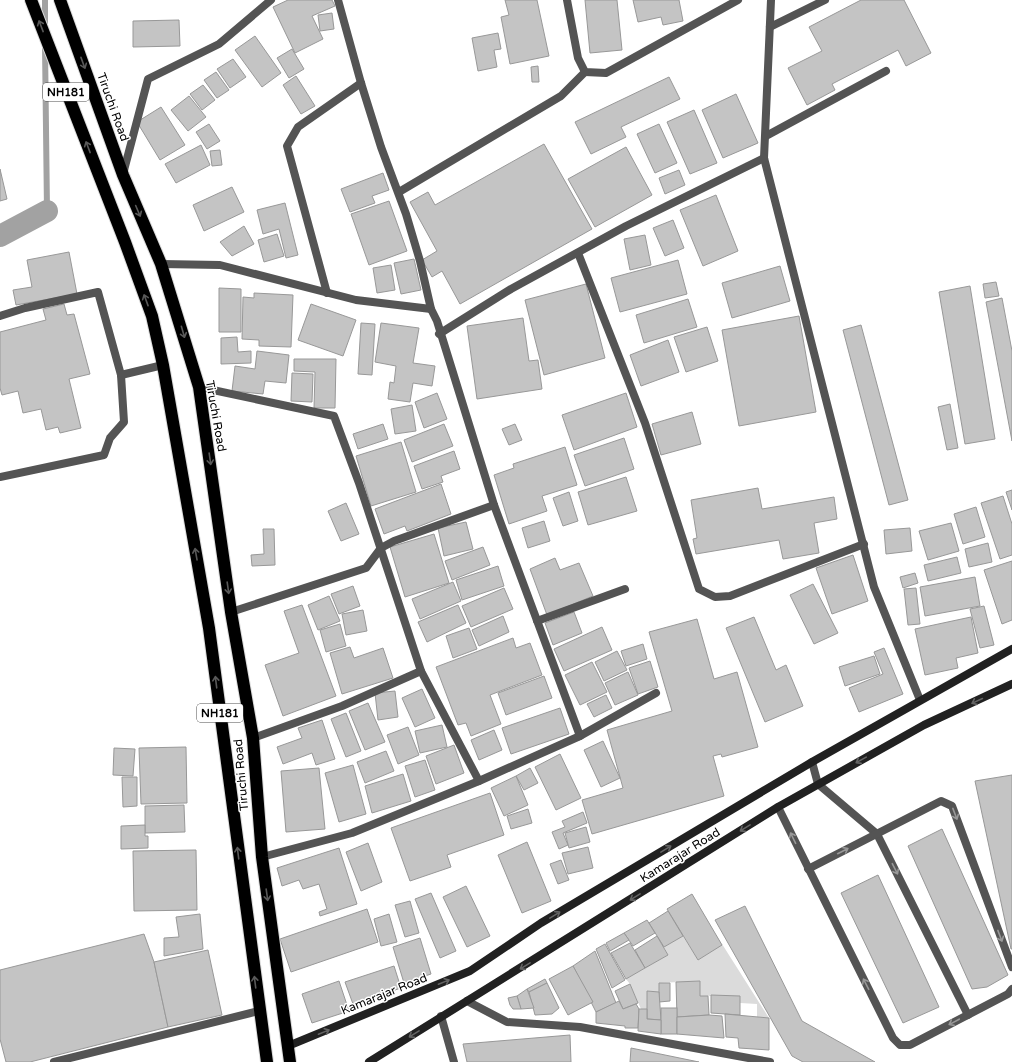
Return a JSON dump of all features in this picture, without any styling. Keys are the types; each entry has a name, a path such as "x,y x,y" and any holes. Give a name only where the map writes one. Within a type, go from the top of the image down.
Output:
{"highway":[{"name":"NH181","path":"31,0 152,316 163,365"},
{"name":"Tiruchi Road","path":"60,0 123,175 161,264 199,387 231,612 253,738 262,857"},
{"name":"Tiruchi Road","path":"163,365 209,628 267,1062"},
{"name":"NH181","path":"262,857 290,1062"}],"main road":[{"name":"Kamarajar Road","path":"288,1046 470,971 541,923 812,762 1012,649"},
{"name":"Kamarajar Road","path":"369,1062 441,1016 818,784 924,725 1012,684"}],"street":[{"path":"123,175 148,79 219,44 271,0"},
{"path":"338,0 361,83 381,147 399,192 420,261 431,310 437,322 439,334 494,505 580,736"},
{"path":"567,0 578,58 585,72"},
{"path":"399,192 561,96 585,72 606,73 738,0"},
{"path":"771,0 764,158 830,422 864,544 874,587 920,700"},
{"path":"770,27 825,0"},
{"path":"766,136 886,71"},
{"path":"327,293 287,146 298,127 361,83"},
{"path":"439,334 511,289 626,226 764,158"},
{"path":"578,253 645,423 699,589 715,597 730,596 864,544"},
{"path":"161,264 220,265 327,293 392,306 431,310"},
{"path":"0,316 25,308 98,292 121,375 124,422 110,438 104,454 0,476"},
{"path":"121,375 163,365"},
{"path":"199,387 334,416 381,548 421,671 479,780"},
{"path":"231,612 366,568 381,548 394,541 494,505"},
{"path":"537,621 625,589"},
{"path":"253,738 342,706 421,671"},
{"path":"262,857 352,833 580,736 656,693"},
{"path":"812,762 818,784 877,834 968,1015"},
{"path":"808,869 941,802 952,806 1012,967"},
{"path":"778,808 893,1038 900,1045 910,1045 1008,994 1012,989"},
{"path":"467,1001 507,1022 580,1027 770,1062"},
{"path":"54,1062 259,1011"},
{"path":"441,1016 454,1062"}],"shaded area":[{"path":"683,936 698,960 722,944 769,1018 757,1017 757,1004 740,1003 740,996 700,996 699,981 659,983 659,992 647,991 647,1009 641,1009 630,984 626,979 668,955 664,947"}],"building":[{"path":"288,0 332,0 335,6 312,16 323,39 295,53 273,7"},
{"path":"505,0 537,0 549,56 510,64 501,17 509,15"},
{"path":"585,0 617,0 622,50 590,53"},
{"path":"633,0 679,0 683,21 663,25 661,17 638,22"},
{"path":"861,0 904,0 931,53 906,66 898,50 832,84 835,90 807,105 788,68 822,51 809,27"},
{"path":"332,13 334,29 320,31 318,15"},
{"path":"179,20 180,46 133,47 133,21"},
{"path":"498,33 501,49 494,50 497,67 478,71 472,38"},
{"path":"255,36 281,73 262,87 235,50"},
{"path":"292,49 304,69 289,78 277,58"},
{"path":"233,59 246,77 230,88 217,69"},
{"path":"538,66 539,82 532,82 531,67"},
{"path":"216,72 229,90 217,98 204,80"},
{"path":"296,76 315,106 301,114 283,85"},
{"path":"669,77 680,99 621,127 626,137 591,154 575,122"},
{"path":"203,85 215,100 202,110 190,94"},
{"path":"736,94 758,143 723,158 702,110"},
{"path":"189,96 206,117 188,131 171,110"},
{"path":"161,107 185,145 160,160 137,122"},
{"path":"694,110 717,163 690,174 667,122"},
{"path":"209,124 220,141 207,149 196,132"},
{"path":"659,124 677,163 655,173 637,134"},
{"path":"544,144 592,229 460,304 442,271 432,277 422,260 437,251 410,202 428,192 435,205"},
{"path":"201,145 210,165 176,183 165,164"},
{"path":"626,147 652,195 595,227 568,179"},
{"path":"220,150 222,165 212,166 210,151"},
{"path":"0,169 7,199 0,201"},
{"path":"679,170 685,185 665,194 659,178"},
{"path":"383,173 389,190 372,196 375,203 350,212 341,189"},
{"path":"232,187 244,212 204,231 193,205"},
{"path":"716,195 738,251 703,266 680,210"},
{"path":"389,201 407,251 369,265 351,214"},
{"path":"285,203 298,255 286,258 279,229 263,234 257,210"},
{"path":"673,220 684,248 665,256 653,228"},
{"path":"244,226 254,244 232,256 220,242"},
{"path":"277,234 284,256 264,262 258,240"},
{"path":"645,235 651,265 630,270 624,239"},
{"path":"69,252 77,294 16,305 13,290 32,287 27,260"},
{"path":"414,259 421,290 401,294 394,263"},
{"path":"678,260 687,294 620,312 611,278"},
{"path":"391,265 395,290 377,293 373,268"},
{"path":"780,266 790,301 732,318 722,283"},
{"path":"996,282 999,296 985,298 983,284"},
{"path":"586,284 605,358 544,375 525,300"},
{"path":"970,286 995,439 965,444 939,292"},
{"path":"219,288 241,289 241,332 219,332"},
{"path":"254,293 293,295 291,347 259,346 259,340 242,339 243,297 254,298"},
{"path":"1002,298 1012,351 1012,441 986,302"},
{"path":"688,299 697,327 644,343 636,315"},
{"path":"64,304 67,315 74,314 90,374 69,379 81,428 60,433 58,427 46,430 41,409 23,413 18,391 2,395 0,388 0,332 46,320 43,309"},
{"path":"311,304 356,320 343,356 298,340"},
{"path":"799,316 816,412 739,426 722,330"},
{"path":"523,318 529,361 538,360 542,389 477,399 467,326"},
{"path":"361,323 375,324 372,375 358,374"},
{"path":"381,323 419,328 413,363 435,366 432,386 413,383 410,402 388,399 390,382 394,383 396,366 375,362"},
{"path":"861,325 908,500 889,505 843,330"},
{"path":"707,327 718,361 686,372 674,337"},
{"path":"237,337 238,352 251,351 251,363 221,364 221,338"},
{"path":"668,340 679,372 641,386 630,355"},
{"path":"257,351 289,355 286,383 265,381 263,394 232,391 235,366 255,369"},
{"path":"294,359 336,359 335,408 314,408 315,372 294,371"},
{"path":"292,373 313,374 312,402 291,401"},
{"path":"437,393 447,419 424,428 415,402"},
{"path":"626,393 637,427 574,450 562,415"},
{"path":"950,404 958,448 947,450 938,407"},
{"path":"412,405 416,431 395,434 391,409"},
{"path":"692,412 701,444 661,455 652,424"},
{"path":"383,424 388,439 358,449 353,434"},
{"path":"444,424 453,446 412,462 404,440"},
{"path":"515,424 522,440 509,445 502,429"},
{"path":"624,438 634,469 585,486 574,455"},
{"path":"401,442 416,492 371,506 356,456"},
{"path":"565,447 577,485 542,496 547,511 509,524 494,475 514,468 513,464"},
{"path":"454,451 460,469 441,476 443,482 422,489 414,466"},
{"path":"626,477 637,511 588,525 578,492"},
{"path":"441,484 451,514 407,531 405,526 384,534 375,509"},
{"path":"758,488 762,509 834,497 837,519 814,523 819,553 783,559 779,540 696,554 693,539 697,538 691,500"},
{"path":"1012,490 1012,510 1006,492"},
{"path":"569,492 578,521 563,526 553,498"},
{"path":"1003,496 1012,524 1012,555 1000,559 981,503"},
{"path":"346,503 359,534 341,541 328,511"},
{"path":"976,507 985,537 963,544 954,514"},
{"path":"544,521 550,541 528,548 522,528"},
{"path":"466,522 473,549 444,556 438,528"},
{"path":"951,523 959,551 928,560 919,531"},
{"path":"910,528 912,551 886,554 884,530"},
{"path":"263,529 274,529 275,565 252,566 251,555 264,554"},
{"path":"434,534 449,583 405,597 390,547"},
{"path":"988,543 992,562 969,567 965,549"},
{"path":"483,547 490,565 452,580 445,561"},
{"path":"853,555 868,601 832,614 816,568"},
{"path":"957,557 961,573 928,581 924,565"},
{"path":"555,558 560,570 579,563 593,596 547,615 530,569"},
{"path":"1012,561 1012,620 1002,624 984,570"},
{"path":"498,566 504,586 462,600 456,580"},
{"path":"915,573 918,583 903,588 900,577"},
{"path":"975,577 980,606 925,616 920,587"},
{"path":"453,582 461,601 420,619 412,599"},
{"path":"813,584 838,633 814,644 790,595"},
{"path":"353,586 360,606 339,614 331,594"},
{"path":"504,588 513,609 471,627 462,606"},
{"path":"916,588 920,624 908,625 904,589"},
{"path":"329,596 340,621 318,630 308,605"},
{"path":"302,605 336,696 283,716 265,665 299,653 284,611"},
{"path":"458,605 466,623 427,642 418,622"},
{"path":"984,606 994,645 980,648 970,609"},
{"path":"363,610 367,631 346,635 342,614"},
{"path":"574,612 582,633 553,645 545,623"},
{"path":"503,616 509,632 479,646 472,630"},
{"path":"754,617 776,670 786,665 803,706 765,722 726,628"},
{"path":"971,617 978,653 956,658 958,668 925,675 915,629"},
{"path":"697,619 714,679 737,672 758,747 722,757 721,754 713,756 724,796 592,834 582,800 623,788 607,730 672,711 649,632"},
{"path":"340,624 346,646 326,652 320,630"},
{"path":"602,627 612,650 564,671 554,649"},
{"path":"469,628 477,649 453,658 446,636"},
{"path":"513,638 516,648 530,643 542,675 490,695 501,724 471,736 466,723 458,725 436,667"},
{"path":"643,644 647,659 626,666 621,651"},
{"path":"350,647 354,658 383,648 393,678 342,694 330,653"},
{"path":"884,648 903,694 859,712 849,688 883,674 874,652"},
{"path":"617,651 627,670 604,681 595,662"},
{"path":"874,656 880,674 845,686 839,667"},
{"path":"650,661 658,687 638,694 629,668"},
{"path":"592,662 607,692 580,705 565,675"},
{"path":"628,672 638,695 615,705 605,683"},
{"path":"544,676 552,698 506,715 498,693"},
{"path":"422,689 435,718 415,727 402,698"},
{"path":"395,691 398,717 378,720 375,693"},
{"path":"606,695 612,708 594,717 587,704"},
{"path":"368,703 385,742 365,750 349,711"},
{"path":"560,708 569,734 511,754 502,728"},
{"path":"346,713 361,751 346,757 331,719"},
{"path":"322,720 335,759 316,765 312,753 283,764 277,747 302,738 298,728"},
{"path":"442,725 447,747 420,753 415,731"},
{"path":"408,727 419,755 398,764 387,735"},
{"path":"494,730 502,750 479,760 471,740"},
{"path":"603,741 620,778 601,787 584,750"},
{"path":"454,745 464,773 436,784 426,756"},
{"path":"186,747 187,803 141,804 139,748"},
{"path":"114,748 135,749 133,776 113,775"},
{"path":"386,751 394,771 365,783 357,762"},
{"path":"560,754 581,798 556,810 535,767"},
{"path":"425,760 435,790 415,797 405,766"},
{"path":"353,765 366,814 339,822 325,773"},
{"path":"319,768 325,829 286,832 281,771"},
{"path":"530,768 538,783 524,790 516,776"},
{"path":"403,774 411,801 372,813 365,786"},
{"path":"1012,775 1012,949 1011,949 975,781"},
{"path":"516,776 528,805 504,816 491,788"},
{"path":"122,777 137,777 137,806 123,807"},
{"path":"490,793 504,835 447,855 451,867 410,881 391,828"},
{"path":"184,805 185,832 145,833 145,806"},
{"path":"528,809 532,823 511,829 507,816"},
{"path":"583,812 587,823 563,833 568,845 559,849 552,832 565,827 562,821"},
{"path":"145,825 145,836 148,836 148,848 121,849 121,826"},
{"path":"586,827 590,842 569,848 565,833"},
{"path":"942,829 1008,975 987,987 972,989 908,846"},
{"path":"527,842 551,901 522,913 498,855"},
{"path":"368,843 382,882 361,891 346,852"},
{"path":"588,847 593,868 568,874 562,853"},
{"path":"339,848 357,904 320,916 319,912 327,909 319,884 303,889 299,880 282,886 277,868"},
{"path":"196,850 197,910 134,911 133,851"},
{"path":"561,860 569,880 558,884 550,864"},
{"path":"878,875 939,1007 903,1023 841,893"},
{"path":"466,886 490,936 467,947 443,897"},
{"path":"431,893 456,951 440,958 415,899"},
{"path":"692,894 722,945 698,960 667,909"},
{"path":"410,901 419,933 405,937 395,905"},
{"path":"745,906 802,1021 875,1062 803,1062 792,1056 715,920"},
{"path":"367,909 378,942 291,972 280,939"},
{"path":"668,911 683,936 664,947 649,923"},
{"path":"200,914 203,949 164,956 164,938 179,937 176,917"},
{"path":"389,914 397,942 381,946 374,919"},
{"path":"647,920 655,933 633,946 624,933"},
{"path":"624,933 629,940 610,951 606,943"},
{"path":"144,934 154,962 168,1027 30,1062 6,1062 0,1039 0,970"},
{"path":"657,936 668,955 645,968 635,950"},
{"path":"420,938 431,974 404,983 393,947"},
{"path":"630,943 645,968 626,979 611,953"},
{"path":"605,944 625,980 612,988 596,949"},
{"path":"208,950 222,1015 168,1027 154,962"},
{"path":"595,951 616,1003 596,1012 573,966"},
{"path":"394,966 401,988 353,1004 345,982"},
{"path":"573,966 593,1002 568,1015 549,979"},
{"path":"545,979 547,983 529,992 527,989"},
{"path":"339,981 349,1011 312,1023 302,994"},
{"path":"700,981 700,996 708,996 709,1015 677,1017 676,982"},
{"path":"547,983 559,1008 552,1014 535,1015 529,992"},
{"path":"659,983 670,983 670,1001 659,1002"},
{"path":"630,984 638,1003 623,1009 615,991"},
{"path":"527,989 534,1008 521,1009 517,996"},
{"path":"647,991 659,992 661,1020 647,1019"},
{"path":"711,995 740,996 740,1015 711,1013"},
{"path":"517,996 521,1009 513,1009 508,998"},
{"path":"619,1001 623,1009 636,1004 639,1009 638,1028 625,1028 625,1026 596,1023 596,1012"},
{"path":"661,1008 677,1008 677,1034 661,1034"},
{"path":"639,1009 647,1009 647,1019 661,1020 661,1034 638,1031"},
{"path":"725,1014 769,1018 769,1050 739,1048 738,1038 726,1037"},
{"path":"709,1015 722,1016 724,1038 677,1034 677,1017"},
{"path":"570,1035 571,1062 467,1062 463,1044"},
{"path":"631,1048 699,1062 630,1062"}],"waterway":[{"path":"45,0 45,26"},
{"path":"45,46 47,211"},
{"path":"0,236 47,211"}]}
